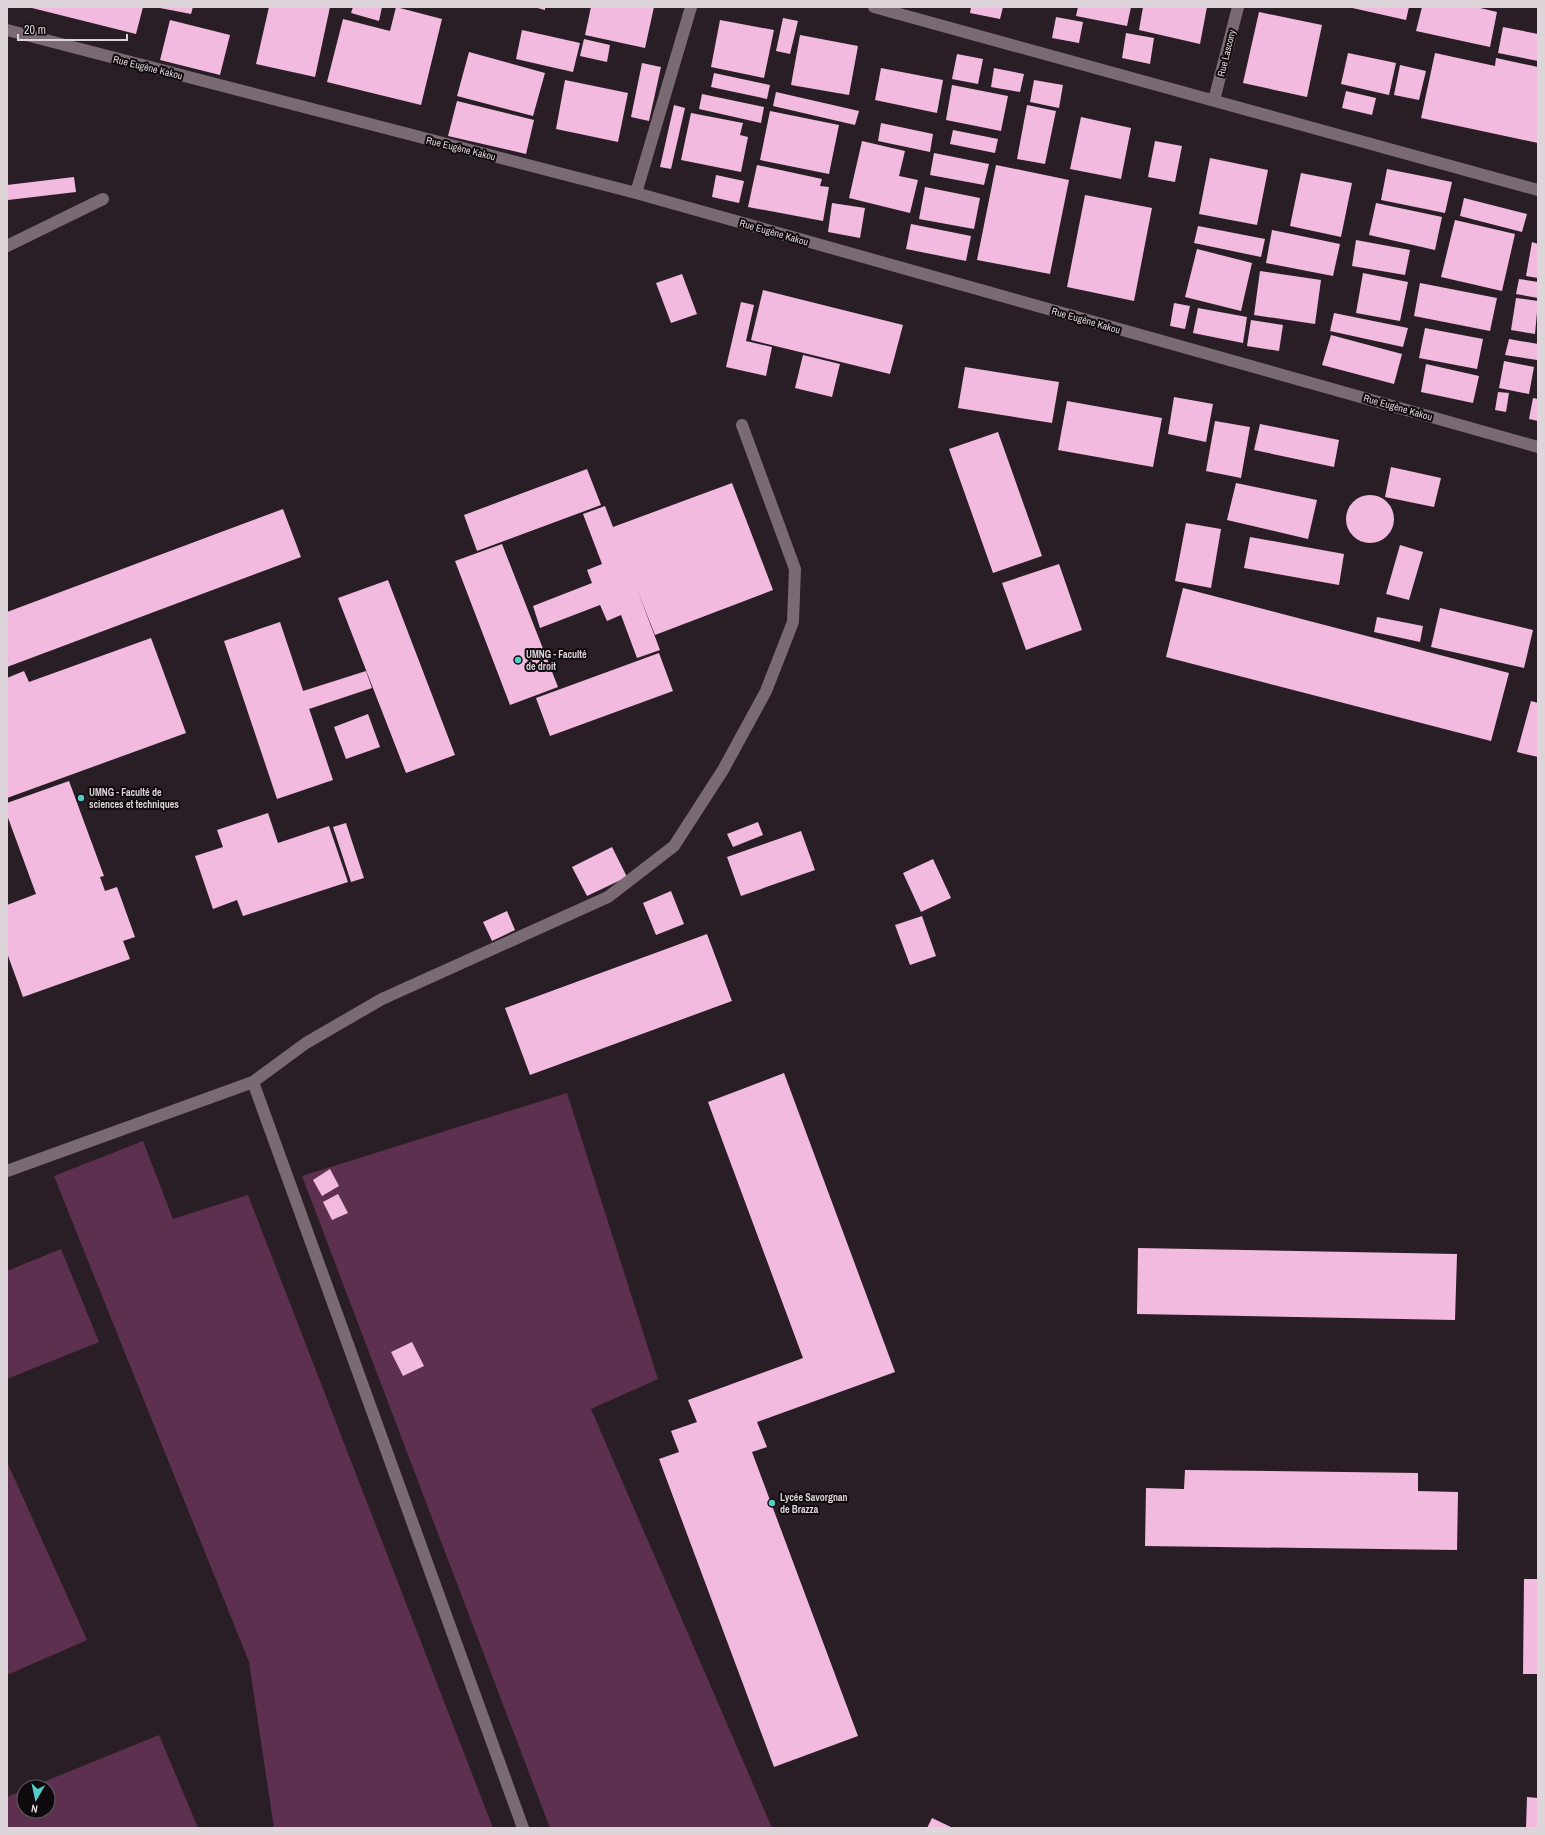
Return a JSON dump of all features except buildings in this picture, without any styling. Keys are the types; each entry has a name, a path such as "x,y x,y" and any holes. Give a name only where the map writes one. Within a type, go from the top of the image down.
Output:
{"street":[{"path":"636,193 691,7"},
{"path":"874,7 1538,190"},
{"name":"Rue Lascony","path":"1214,100 1238,7"},
{"name":"Rue Eugène Kakou","path":"7,30 636,193 1538,447"},
{"path":"7,246 103,199"},
{"path":"7,1171 253,1082 306,1043 382,999 608,897 674,846 723,770 766,691 793,622 795,569 742,425"},
{"path":"253,1082 523,1828"}],"shaded area":[{"path":"567,1093 658,1379 591,1409 772,1828 550,1828 302,1176"},
{"path":"143,1141 173,1219 248,1195 493,1828 274,1828 249,1662 54,1176"},
{"path":"61,1249 99,1342 7,1379 7,1271"},
{"path":"7,1462 87,1640 7,1675"},
{"path":"159,1735 198,1828 7,1828 7,1797 16,1793 16,1819 56,1819 56,1779 51,1779"}],"place":[{"name":"UMNG - Faculté de droit","path":"518,660"},
{"name":"UMNG - Faculté de sciences et techniques","path":"81,798"},
{"name":"Lycée Savorgnan de Brazza","path":"772,1503"}]}
